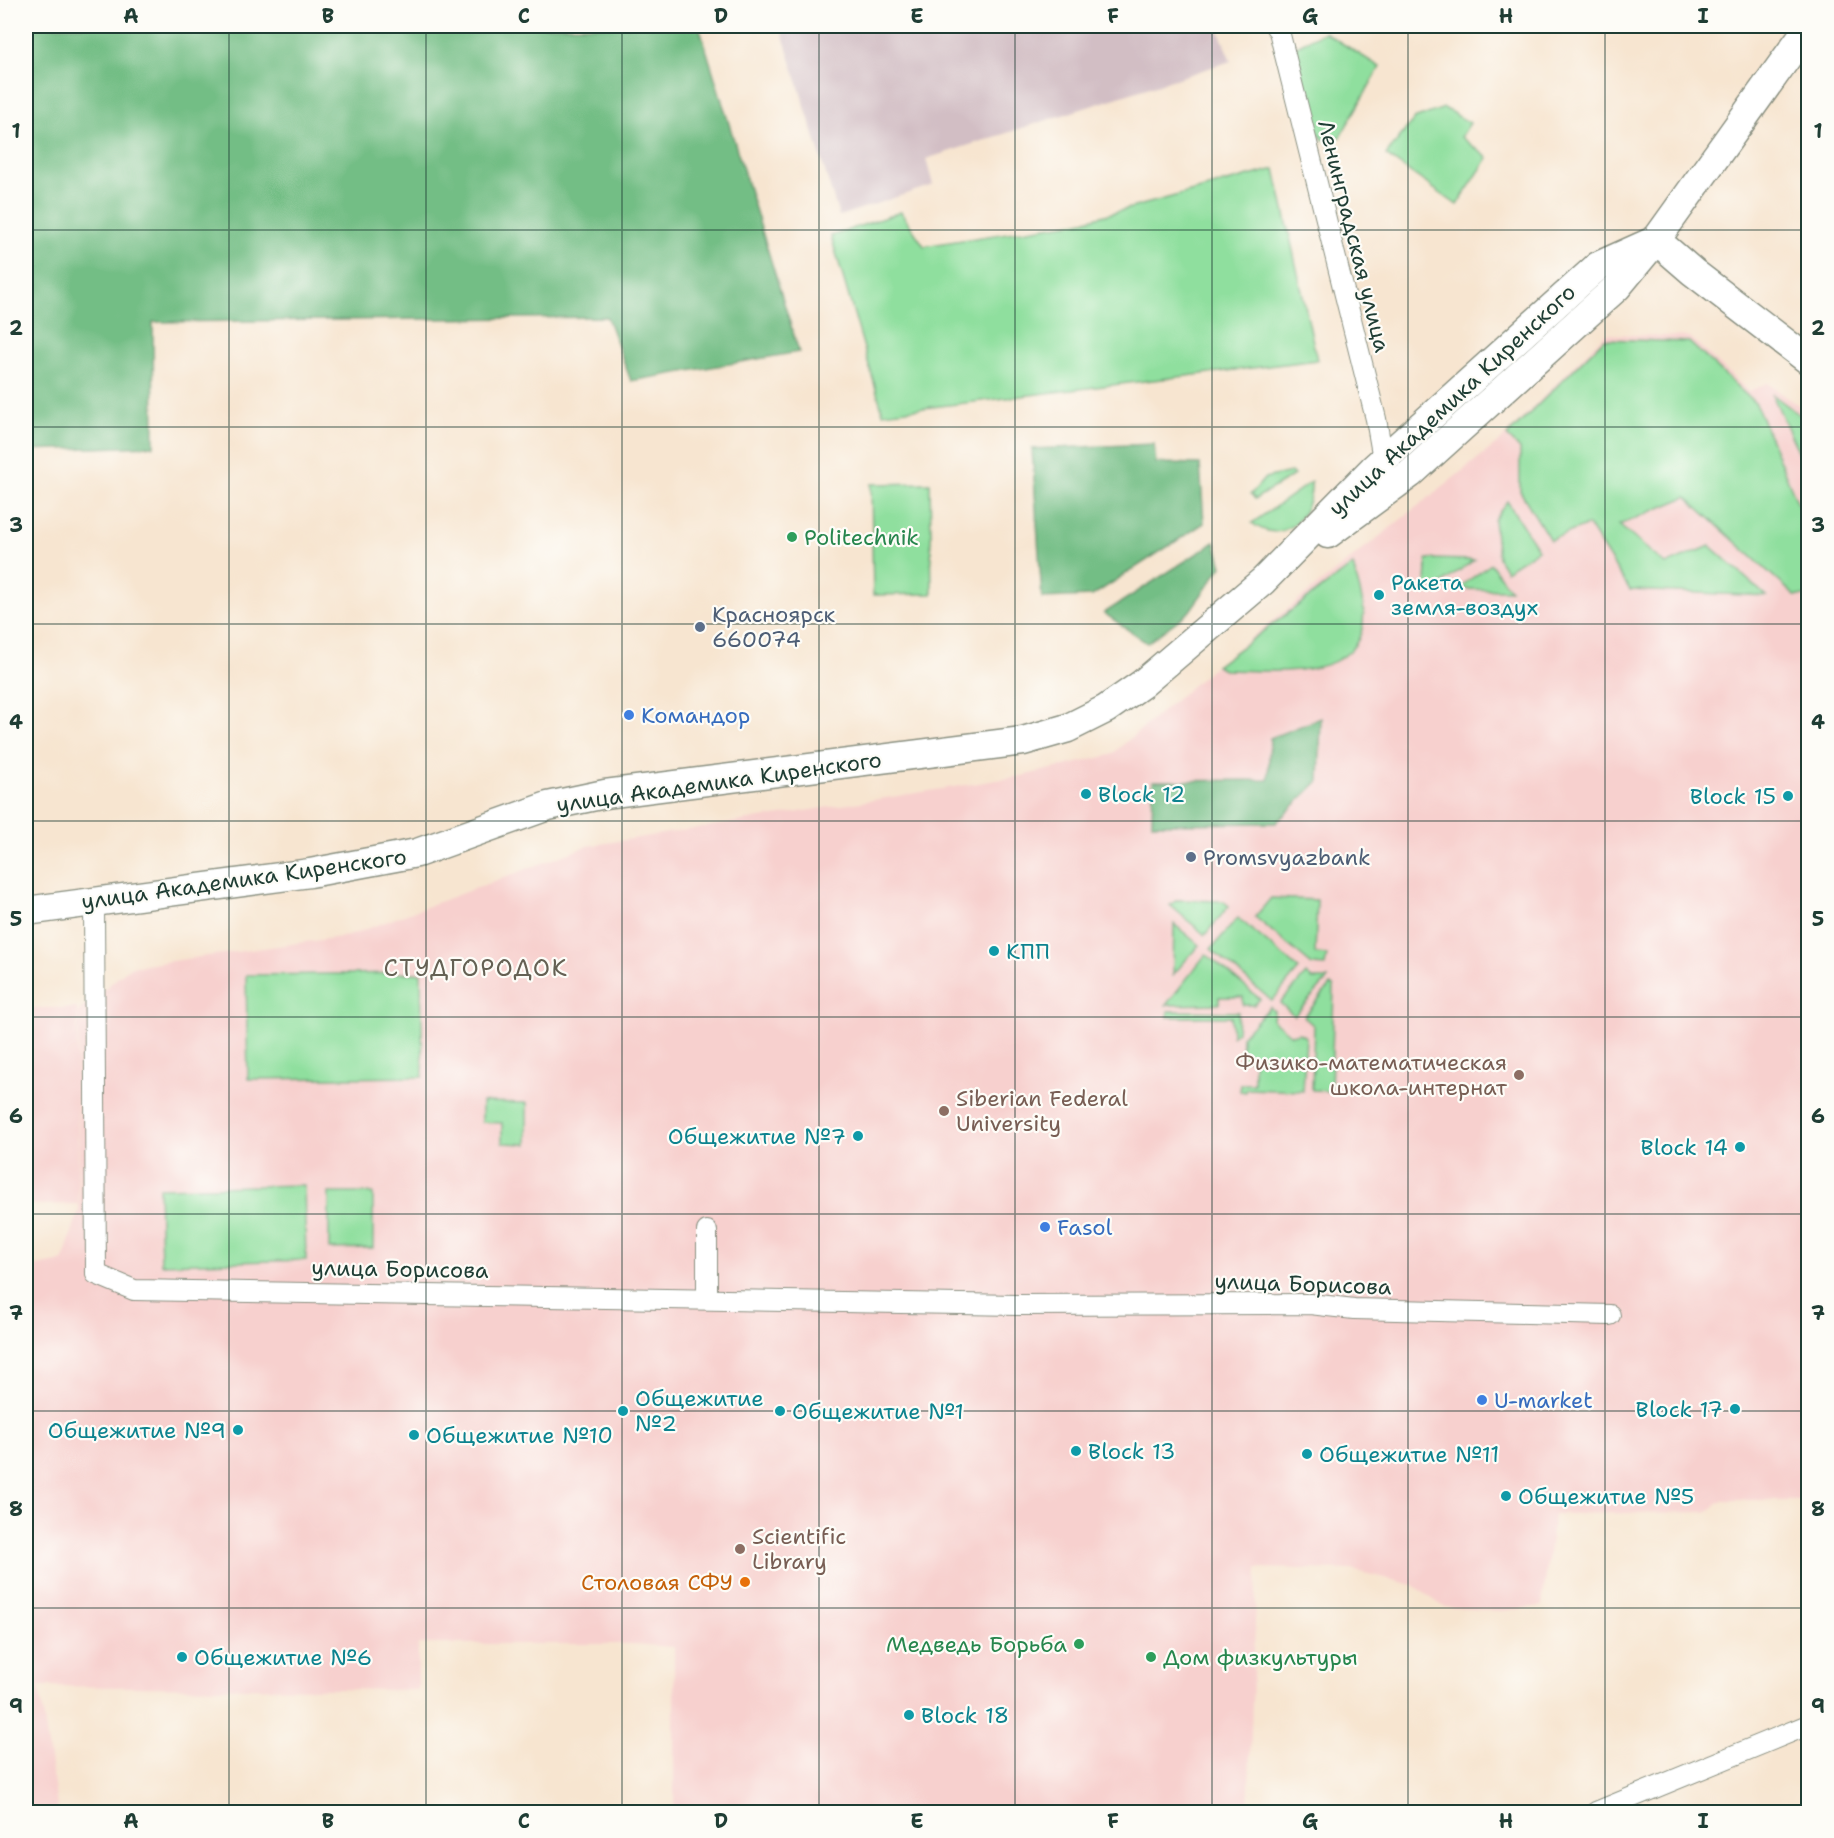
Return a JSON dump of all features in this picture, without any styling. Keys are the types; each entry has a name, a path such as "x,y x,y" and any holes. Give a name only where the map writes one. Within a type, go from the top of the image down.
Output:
{"main road":[{"name":"улица Академика Киренского","path":"26,911 310,873 417,853 548,806 605,794 1023,741 1068,728 1106,709 1142,684 1263,581 1410,474 1617,287 1656,240 1809,28"},
{"name":"улица Академика Киренского","path":"1263,581 1383,459 1598,266 1656,240"},
{"path":"1656,240 1702,279 1809,360"}],"street":[{"name":"Ленинградская улица","path":"1275,26 1279,31 1376,419 1383,459"},
{"name":"улица Борисова","path":"94,901 96,1274 134,1290 995,1304 1310,1304 1366,1310 1610,1315"},
{"path":"707,1231 707,1299"},
{"path":"1596,1812 1809,1725"}],"shaded area":[{"path":"780,26 1217,26 1231,61 926,159 933,185 839,216"},
{"name":"Siberian Federal University","path":"1605,334 1690,337 1749,392 1767,383 1808,412 1808,1500 1724,1500 1706,1512 1554,1514 1542,1606 1501,1611 1444,1607 1413,1585 1352,1570 1257,1568 1248,1812 674,1812 674,1647 633,1644 418,1644 418,1690 39,1686 58,1812 26,1812 26,1268 63,1261 79,1210 78,1012 130,967 348,936 588,846 1022,776 1111,755 1214,667 1499,442"},
{"path":"26,1008 77,1008 78,1204 26,1205"}],"green space":[{"path":"26,26 699,26 799,352 631,381 607,317 153,322 154,446 26,450"},
{"path":"1324,32 1380,67 1340,137 1323,140 1312,125 1295,47"},
{"path":"1444,108 1470,123 1461,137 1488,158 1457,205 1386,155 1414,119"},
{"path":"1275,169 1317,360 883,413 831,236 901,212 924,246 1079,222"},
{"path":"1604,339 1689,342 1756,404 1808,528 1808,596 1795,596 1686,497 1619,525 1666,565 1710,546 1766,596 1630,590 1588,525 1550,540 1520,491 1520,449 1507,436"},
{"path":"1772,394 1808,421 1808,473"},
{"path":"1154,444 1156,463 1200,464 1204,523 1092,596 1042,598 1032,449"},
{"path":"1291,472 1294,475 1255,499 1251,494 1265,478"},
{"path":"1311,482 1307,506 1294,524 1285,530 1275,532 1264,530 1252,523"},
{"path":"930,483 932,594 873,595 871,484"},
{"path":"1507,501 1538,550 1506,571 1498,558 1494,520"},
{"path":"1215,542 1222,566 1189,612 1147,643 1104,613"},
{"path":"1427,559 1474,560 1437,587 1426,587"},
{"path":"1491,564 1510,590 1457,589"},
{"path":"1353,565 1363,605 1362,631 1352,649 1336,661 1292,671 1224,670 1216,666"},
{"path":"1321,718 1319,781 1276,823 1152,824 1153,781 1268,780 1270,738"},
{"path":"1271,898 1317,900 1315,954 1327,955 1325,966 1312,965 1255,917"},
{"path":"1177,900 1223,901 1229,906 1205,935 1170,905"},
{"path":"1238,918 1299,969 1272,1001 1211,949"},
{"path":"1174,924 1199,945 1173,975"},
{"path":"1206,954 1260,999 1254,1005 1243,1005 1243,997 1219,997 1219,1004 1166,1005"},
{"path":"421,973 423,1077 248,1079 246,975"},
{"path":"1306,974 1312,979 1328,979 1294,1016 1280,1003"},
{"path":"1330,985 1334,986 1331,1091 1312,1090 1314,1026 1304,1017"},
{"path":"1270,1007 1274,1011 1273,1020 1291,1035 1299,1033 1306,1037 1303,1091 1246,1089 1245,1092 1240,1091 1241,1084 1254,1084 1254,1059 1241,1059 1242,1036"},
{"path":"1168,1011 1238,1012 1237,1032 1232,1036 1231,1017 1168,1017"},
{"path":"482,1102 527,1103 527,1144 502,1143 502,1123 482,1122"},
{"path":"304,1185 306,1260 161,1264 159,1188"},
{"path":"329,1193 373,1193 373,1248 329,1249"}],"place":[{"name":"Politechnik","path":"792,537"},
{"name":"Ракета земля-воздух","path":"1379,595"},
{"name":"Красноярск 660074","path":"700,627"},
{"name":"Командор","path":"629,715"},
{"name":"Block 12","path":"1086,794"},
{"name":"Block 15","path":"1788,796"},
{"name":"Promsvyazbank","path":"1191,857"},
{"name":"КПП","path":"994,951"},
{"name":"Физико-математическая школа-интернат","path":"1519,1075"},
{"name":"Siberian Federal University","path":"944,1111"},
{"name":"Общежитие №7","path":"858,1136"},
{"name":"Block 14","path":"1740,1147"},
{"name":"Fasol","path":"1045,1227"},
{"name":"U-market","path":"1482,1400"},
{"name":"Block 17","path":"1735,1409"},
{"name":"Общежитие №2","path":"623,1411"},
{"name":"Общежитие №1","path":"780,1411"},
{"name":"Общежитие №9","path":"238,1430"},
{"name":"Общежитие №10","path":"414,1435"},
{"name":"Block 13","path":"1076,1451"},
{"name":"Общежитие №11","path":"1307,1454"},
{"name":"Общежитие №5","path":"1506,1496"},
{"name":"Scientific Library","path":"740,1549"},
{"name":"Столовая СФУ","path":"745,1582"},
{"name":"Медведь Борьба","path":"1079,1644"},
{"name":"Общежитие №6","path":"182,1657"},
{"name":"Дом физкультуры","path":"1151,1657"},
{"name":"Block 18","path":"909,1715"}],"district":[{"name":"СТУДГОРОДОК","path":"476,968"}]}
